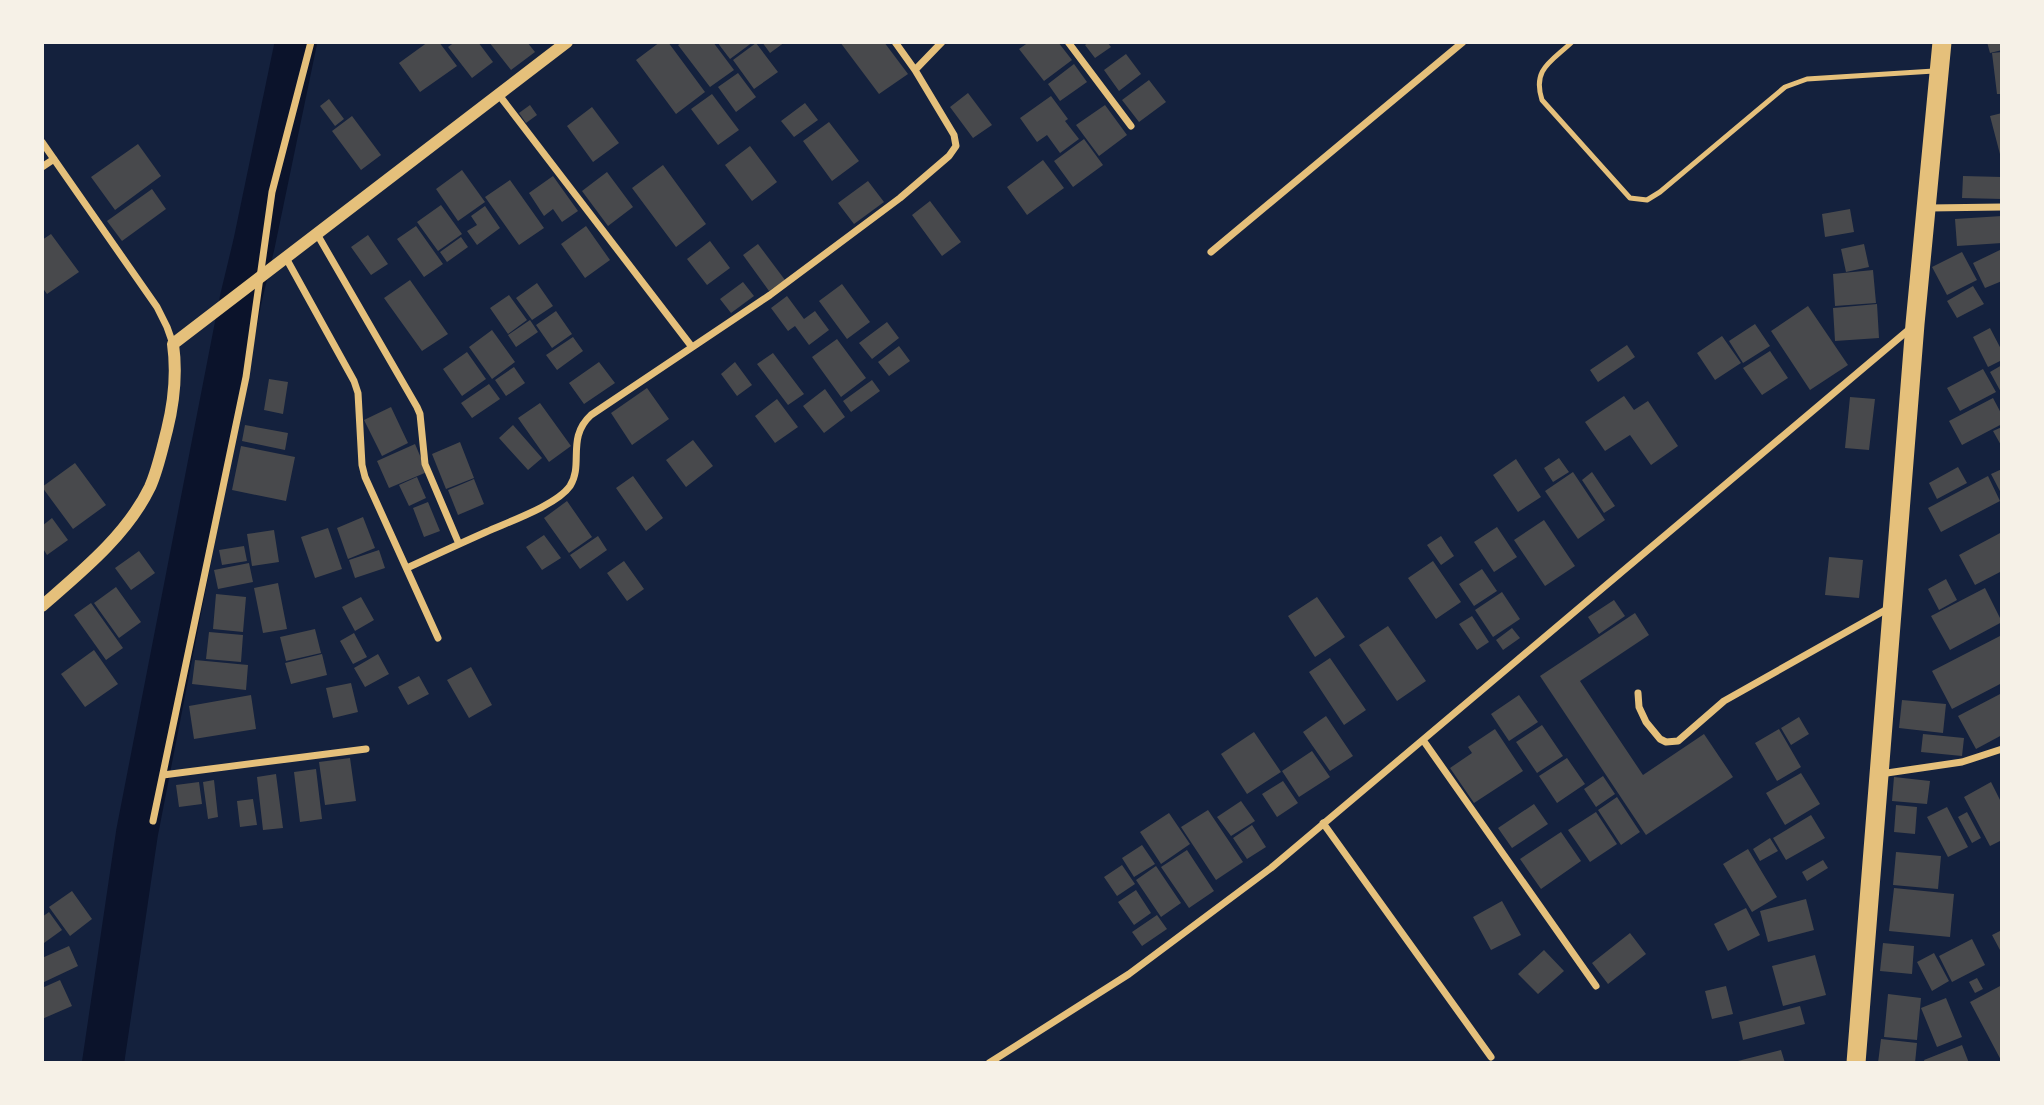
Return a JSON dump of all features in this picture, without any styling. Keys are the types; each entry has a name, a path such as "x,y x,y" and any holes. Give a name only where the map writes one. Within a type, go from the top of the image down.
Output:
{"highway":[{"path":"1856,1063 1915,324 1942,42"}],"street":[{"path":"153,821 246,377 254,282 272,192 311,42"},
{"path":"173,344 567,42"},
{"path":"407,568 562,495 573,479 578,436 586,420 781,287 900,198 949,156 956,146 954,135 895,42"},
{"path":"915,70 942,42"},
{"path":"1068,42 1130,126"},
{"path":"1211,252 1463,42"},
{"path":"499,95 692,347"},
{"path":"42,142 157,307 173,344 175,379 172,411 157,469 135,513 84,569 42,606"},
{"path":"42,167 54,159"},
{"path":"1926,208 2002,207"},
{"path":"317,234 417,407 425,464 459,544"},
{"path":"286,258 354,381 360,404 362,465 365,477 438,638"},
{"path":"989,1063 1129,974 1270,868 1915,324"},
{"path":"1638,693 1643,715 1660,739 1666,742 1678,741 1724,701 1893,606"},
{"path":"1423,740 1596,986"},
{"path":"163,775 366,749"},
{"path":"1880,774 1962,762 2002,749"},
{"path":"1324,823 1491,1057"}],"lane":[{"path":"1572,42 1541,72 1537,85 1542,100 1630,198 1647,200 1785,87 1807,79 1940,71"}],"building":[{"path":"428,42 439,42 457,66 420,92 399,63"},
{"path":"455,42 478,42 493,62 472,78 448,47"},
{"path":"489,42 527,42 535,52 511,70"},
{"path":"660,42 668,42 705,92 676,114 636,60"},
{"path":"683,42 713,42 734,70 710,87 678,45"},
{"path":"717,42 753,42 730,59"},
{"path":"762,42 785,42 770,53"},
{"path":"840,42 884,42 908,74 879,94"},
{"path":"1029,42 1058,42 1072,60 1044,81 1019,49"},
{"path":"1089,42 1107,42 1111,47 1095,58 1085,45"},
{"path":"1987,42 2002,42 2002,50 1990,53"},
{"path":"756,43 778,72 754,89 733,60"},
{"path":"2002,52 2002,94 1997,94 1992,53"},
{"path":"1126,54 1141,74 1119,91 1104,70"},
{"path":"1074,64 1087,82 1060,101 1048,84"},
{"path":"738,73 756,97 736,112 718,87"},
{"path":"1149,80 1166,102 1139,122 1122,100"},
{"path":"968,93 992,125 973,138 950,107"},
{"path":"712,94 739,130 718,145 691,109"},
{"path":"1051,96 1079,139 1060,153 1047,135 1037,142 1020,118"},
{"path":"329,99 344,119 335,126 320,106"},
{"path":"805,103 818,120 794,137 781,121"},
{"path":"530,105 537,115 526,123 519,113"},
{"path":"1105,105 1127,135 1099,156 1076,125"},
{"path":"592,107 619,143 593,162 567,126"},
{"path":"2002,113 2002,158 2001,158 1990,116"},
{"path":"352,116 381,155 361,170 332,131"},
{"path":"829,122 859,161 832,181 803,141"},
{"path":"1084,139 1103,165 1073,187 1054,161"},
{"path":"138,144 161,176 115,210 91,177"},
{"path":"750,146 777,182 752,201 725,165"},
{"path":"1043,160 1064,188 1027,215 1007,187"},
{"path":"663,165 706,224 676,247 632,188"},
{"path":"462,170 485,202 458,221 436,189"},
{"path":"607,172 633,207 608,226 582,191"},
{"path":"553,176 578,211 562,222 553,209 544,216 529,193"},
{"path":"1963,176 2002,177 2002,199 1962,198"},
{"path":"510,180 544,228 519,245 485,197"},
{"path":"868,181 884,202 854,224 838,203"},
{"path":"152,189 166,209 122,241 107,221"},
{"path":"930,201 961,242 942,256 912,215"},
{"path":"441,205 462,234 438,251 417,222"},
{"path":"485,206 500,228 477,245 467,231 477,225 471,216"},
{"path":"1850,209 1854,232 1825,237 1822,214"},
{"path":"2002,216 2002,243 1957,246 1955,219"},
{"path":"416,226 443,264 424,277 397,239"},
{"path":"586,226 610,260 585,278 561,244"},
{"path":"51,234 79,272 47,294 42,287 42,240"},
{"path":"368,235 388,264 371,275 351,247"},
{"path":"461,237 468,247 447,262 440,252"},
{"path":"710,241 730,268 707,285 687,259"},
{"path":"758,244 785,280 769,291 743,255"},
{"path":"1864,244 1869,267 1846,272 1841,249"},
{"path":"2002,249 2002,281 1985,288 1973,263"},
{"path":"1962,252 1977,280 1947,295 1932,267"},
{"path":"1873,270 1876,303 1835,306 1833,274"},
{"path":"410,280 448,334 422,351 384,298"},
{"path":"743,282 754,296 731,313 720,299"},
{"path":"537,283 553,306 532,320 516,298"},
{"path":"842,284 870,322 847,339 819,301"},
{"path":"1973,286 1984,304 1957,318 1947,301"},
{"path":"509,295 527,320 508,334 490,308"},
{"path":"787,296 804,319 815,311 829,330 809,345 795,326 788,331 771,308"},
{"path":"1877,304 1879,338 1835,341 1833,308"},
{"path":"1808,306 1848,365 1810,390 1771,331"},
{"path":"556,311 572,334 552,348 536,325"},
{"path":"530,320 538,332 516,347 508,335"},
{"path":"887,322 899,338 872,359 859,343"},
{"path":"1755,324 1770,346 1743,363 1729,341"},
{"path":"1990,328 2002,351 2002,360 1988,367 1973,337"},
{"path":"492,330 515,362 492,379 469,347"},
{"path":"1722,336 1741,363 1715,380 1697,353"},
{"path":"573,337 583,351 557,370 546,355"},
{"path":"837,339 866,378 841,397 812,357"},
{"path":"1627,345 1635,357 1598,382 1590,370"},
{"path":"899,346 910,361 889,376 878,362"},
{"path":"1770,351 1788,378 1762,395 1743,368"},
{"path":"467,352 486,379 462,396 443,369"},
{"path":"773,353 804,394 788,405 757,364"},
{"path":"599,362 615,383 584,404 569,383"},
{"path":"735,362 752,385 737,396 721,374"},
{"path":"2002,365 2002,394 1990,372"},
{"path":"514,367 525,383 506,396 495,380"},
{"path":"1983,369 1996,392 1960,411 1947,388"},
{"path":"269,379 288,382 283,414 264,410"},
{"path":"872,380 880,391 851,412 843,401"},
{"path":"489,384 500,399 472,418 461,403"},
{"path":"647,388 669,419 632,445 611,413"},
{"path":"825,389 845,417 824,433 803,406"},
{"path":"1624,396 1634,410 1648,401 1678,446 1651,465 1630,435 1605,451 1585,422"},
{"path":"1850,397 1875,399 1869,450 1845,448"},
{"path":"1993,398 2002,415 2002,424 1962,445 1949,421"},
{"path":"777,399 798,427 775,443 755,416"},
{"path":"540,403 571,446 549,462 518,418"},
{"path":"391,407 408,443 382,456 364,420"},
{"path":"245,425 288,433 285,450 242,441"},
{"path":"513,425 542,458 528,470 499,438"},
{"path":"2002,427 2002,447 1993,431"},
{"path":"693,440 713,466 686,487 666,460"},
{"path":"460,442 474,478 446,489 432,454"},
{"path":"415,444 427,472 389,488 377,461"},
{"path":"241,446 295,457 286,501 232,490"},
{"path":"1559,458 1569,472 1553,482 1544,468"},
{"path":"1516,459 1541,497 1518,512 1493,475"},
{"path":"75,463 106,505 73,529 42,487"},
{"path":"1958,467 1967,483 1937,499 1929,483"},
{"path":"2002,469 2002,495 1991,474"},
{"path":"1573,472 1605,520 1578,539 1545,491"},
{"path":"1592,472 1615,506 1604,513 1582,480"},
{"path":"633,476 663,518 646,531 616,488"},
{"path":"1988,476 2000,501 1941,532 1928,508"},
{"path":"417,477 426,498 409,506 399,485"},
{"path":"474,479 484,504 458,515 448,490"},
{"path":"567,501 592,537 569,553 544,518"},
{"path":"428,502 440,531 424,537 413,508"},
{"path":"363,517 375,548 348,559 337,528"},
{"path":"52,518 68,540 47,555 42,547 42,526"},
{"path":"1544,520 1575,566 1545,586 1514,540"},
{"path":"1497,527 1517,557 1494,572 1474,542"},
{"path":"328,528 342,569 315,578 301,537"},
{"path":"274,530 279,562 252,566 247,534"},
{"path":"2002,532 2002,571 1975,585 1959,555"},
{"path":"544,535 561,558 542,570 526,547"},
{"path":"598,536 607,550 580,569 570,555"},
{"path":"1441,536 1454,556 1441,565 1427,545"},
{"path":"244,546 247,561 222,565 219,550"},
{"path":"379,550 385,568 355,578 349,560"},
{"path":"139,551 155,573 131,590 115,568"},
{"path":"1829,557 1863,560 1859,598 1825,595"},
{"path":"624,561 644,589 627,601 607,573"},
{"path":"1433,561 1461,602 1436,619 1408,578"},
{"path":"249,563 253,582 218,589 214,570"},
{"path":"1482,569 1497,591 1474,606 1459,584"},
{"path":"1946,579 1957,600 1939,610 1928,589"},
{"path":"278,583 287,629 263,633 254,588"},
{"path":"116,587 141,622 119,638 94,603"},
{"path":"1985,588 2002,622 1950,650 1931,616"},
{"path":"1502,592 1520,619 1493,637 1475,610"},
{"path":"216,594 246,597 243,632 213,629"},
{"path":"361,597 374,620 355,631 342,607"},
{"path":"1317,597 1345,637 1315,657 1288,616"},
{"path":"1614,600 1625,616 1599,634 1588,617"},
{"path":"91,603 123,648 106,660 74,615"},
{"path":"1635,613 1649,635 1580,681 1643,775 1704,734 1733,777 1646,835 1540,676"},
{"path":"1472,616 1489,642 1477,650 1459,624"},
{"path":"1388,626 1426,681 1397,701 1359,645"},
{"path":"1512,628 1520,638 1503,650 1496,640"},
{"path":"315,629 321,653 286,661 280,637"},
{"path":"209,632 243,635 241,662 206,659"},
{"path":"354,633 367,657 353,664 340,641"},
{"path":"2000,636 2002,683 1952,709 1932,671"},
{"path":"94,650 118,684 85,707 61,674"},
{"path":"322,654 327,675 291,684 285,663"},
{"path":"378,654 389,674 365,687 354,668"},
{"path":"1330,658 1366,710 1344,725 1309,672"},
{"path":"195,660 248,665 246,690 192,684"},
{"path":"471,667 492,705 469,718 447,680"},
{"path":"419,676 429,694 408,705 398,687"},
{"path":"351,683 358,712 333,718 326,688"},
{"path":"2002,693 2002,735 1976,749 1958,716"},
{"path":"251,695 256,729 194,739 189,706"},
{"path":"1519,695 1538,722 1509,741 1491,714"},
{"path":"1902,700 1946,704 1943,733 1899,728"},
{"path":"1326,716 1353,756 1330,771 1303,732"},
{"path":"1799,717 1809,734 1791,745 1781,728"},
{"path":"1542,725 1563,756 1537,773 1516,742"},
{"path":"1495,729 1523,771 1474,803 1450,768 1472,753 1468,747"},
{"path":"1779,729 1801,767 1777,781 1755,743"},
{"path":"1254,732 1281,772 1247,794 1221,754"},
{"path":"1923,734 1964,738 1962,756 1921,752"},
{"path":"1312,751 1330,777 1299,797 1282,771"},
{"path":"350,758 356,801 325,805 319,762"},
{"path":"1567,758 1585,784 1557,803 1539,776"},
{"path":"316,769 322,819 300,822 294,772"},
{"path":"1801,773 1820,804 1785,825 1766,793"},
{"path":"276,774 283,828 263,830 257,777"},
{"path":"1603,776 1615,794 1596,807 1584,789"},
{"path":"1894,777 1930,781 1927,804 1892,801"},
{"path":"214,780 218,817 208,819 203,782"},
{"path":"1283,781 1298,803 1277,817 1262,794"},
{"path":"199,782 202,804 179,807 176,785"},
{"path":"1991,782 2002,804 2002,840 1990,846 1964,797"},
{"path":"1617,797 1640,832 1621,845 1598,810"},
{"path":"253,799 257,825 240,827 237,801"},
{"path":"1241,801 1255,821 1231,836 1217,817"},
{"path":"1534,804 1548,824 1512,848 1498,828"},
{"path":"1896,805 1917,807 1915,834 1894,832"},
{"path":"1947,807 1968,847 1948,857 1927,817"},
{"path":"1208,810 1243,862 1216,880 1181,827"},
{"path":"1596,812 1617,844 1590,862 1568,830"},
{"path":"1967,812 1981,838 1972,843 1958,817"},
{"path":"1169,813 1190,844 1161,864 1140,832"},
{"path":"1811,815 1825,838 1786,860 1773,838"},
{"path":"1252,825 1266,847 1247,859 1233,838"},
{"path":"1561,832 1581,861 1541,889 1520,859"},
{"path":"1770,838 1778,851 1760,861 1753,849"},
{"path":"1142,845 1155,864 1134,877 1122,858"},
{"path":"1748,849 1777,897 1752,912 1723,864"},
{"path":"1187,850 1214,891 1189,908 1161,867"},
{"path":"1896,852 1941,856 1938,889 1893,885"},
{"path":"1823,860 1828,868 1807,881 1802,872"},
{"path":"1122,865 1135,884 1117,896 1104,877"},
{"path":"1156,866 1181,903 1161,917 1136,880"},
{"path":"1894,888 1954,894 1950,937 1889,931"},
{"path":"1136,890 1151,913 1134,925 1118,902"},
{"path":"72,891 92,919 70,936 49,907"},
{"path":"1806,899 1814,930 1768,942 1760,911"},
{"path":"1502,901 1521,935 1491,950 1473,917"},
{"path":"1746,908 1760,935 1728,951 1714,924"},
{"path":"49,912 62,930 44,943 42,917"},
{"path":"1157,915 1167,929 1142,946 1132,932"},
{"path":"2002,930 2002,949 2000,950 1992,935"},
{"path":"1630,933 1646,954 1608,984 1592,963"},
{"path":"1972,939 1985,965 1952,982 1939,956"},
{"path":"1883,943 1914,946 1912,974 1880,971"},
{"path":"69,946 78,966 42,983 42,958"},
{"path":"1544,950 1564,971 1538,994 1518,974"},
{"path":"1934,953 1949,981 1932,991 1917,962"},
{"path":"1815,955 1826,995 1783,1006 1772,966"},
{"path":"1977,978 1983,989 1975,993 1969,982"},
{"path":"60,980 72,1006 42,1019 42,988"},
{"path":"2002,985 2002,1062 1970,1002"},
{"path":"1726,986 1733,1014 1712,1019 1705,991"},
{"path":"1888,994 1921,998 1917,1040 1884,1037"},
{"path":"1946,998 1962,1037 1937,1047 1921,1008"},
{"path":"1800,1006 1805,1024 1743,1040 1739,1022"},
{"path":"1881,1039 1917,1043 1915,1063 1878,1063"},
{"path":"1962,1045 1969,1063 1925,1063 1924,1060"},
{"path":"1781,1050 1785,1063 1734,1063 1734,1062"}],"waterway":[{"path":"103,1063 137,833 241,298 296,42"}]}
